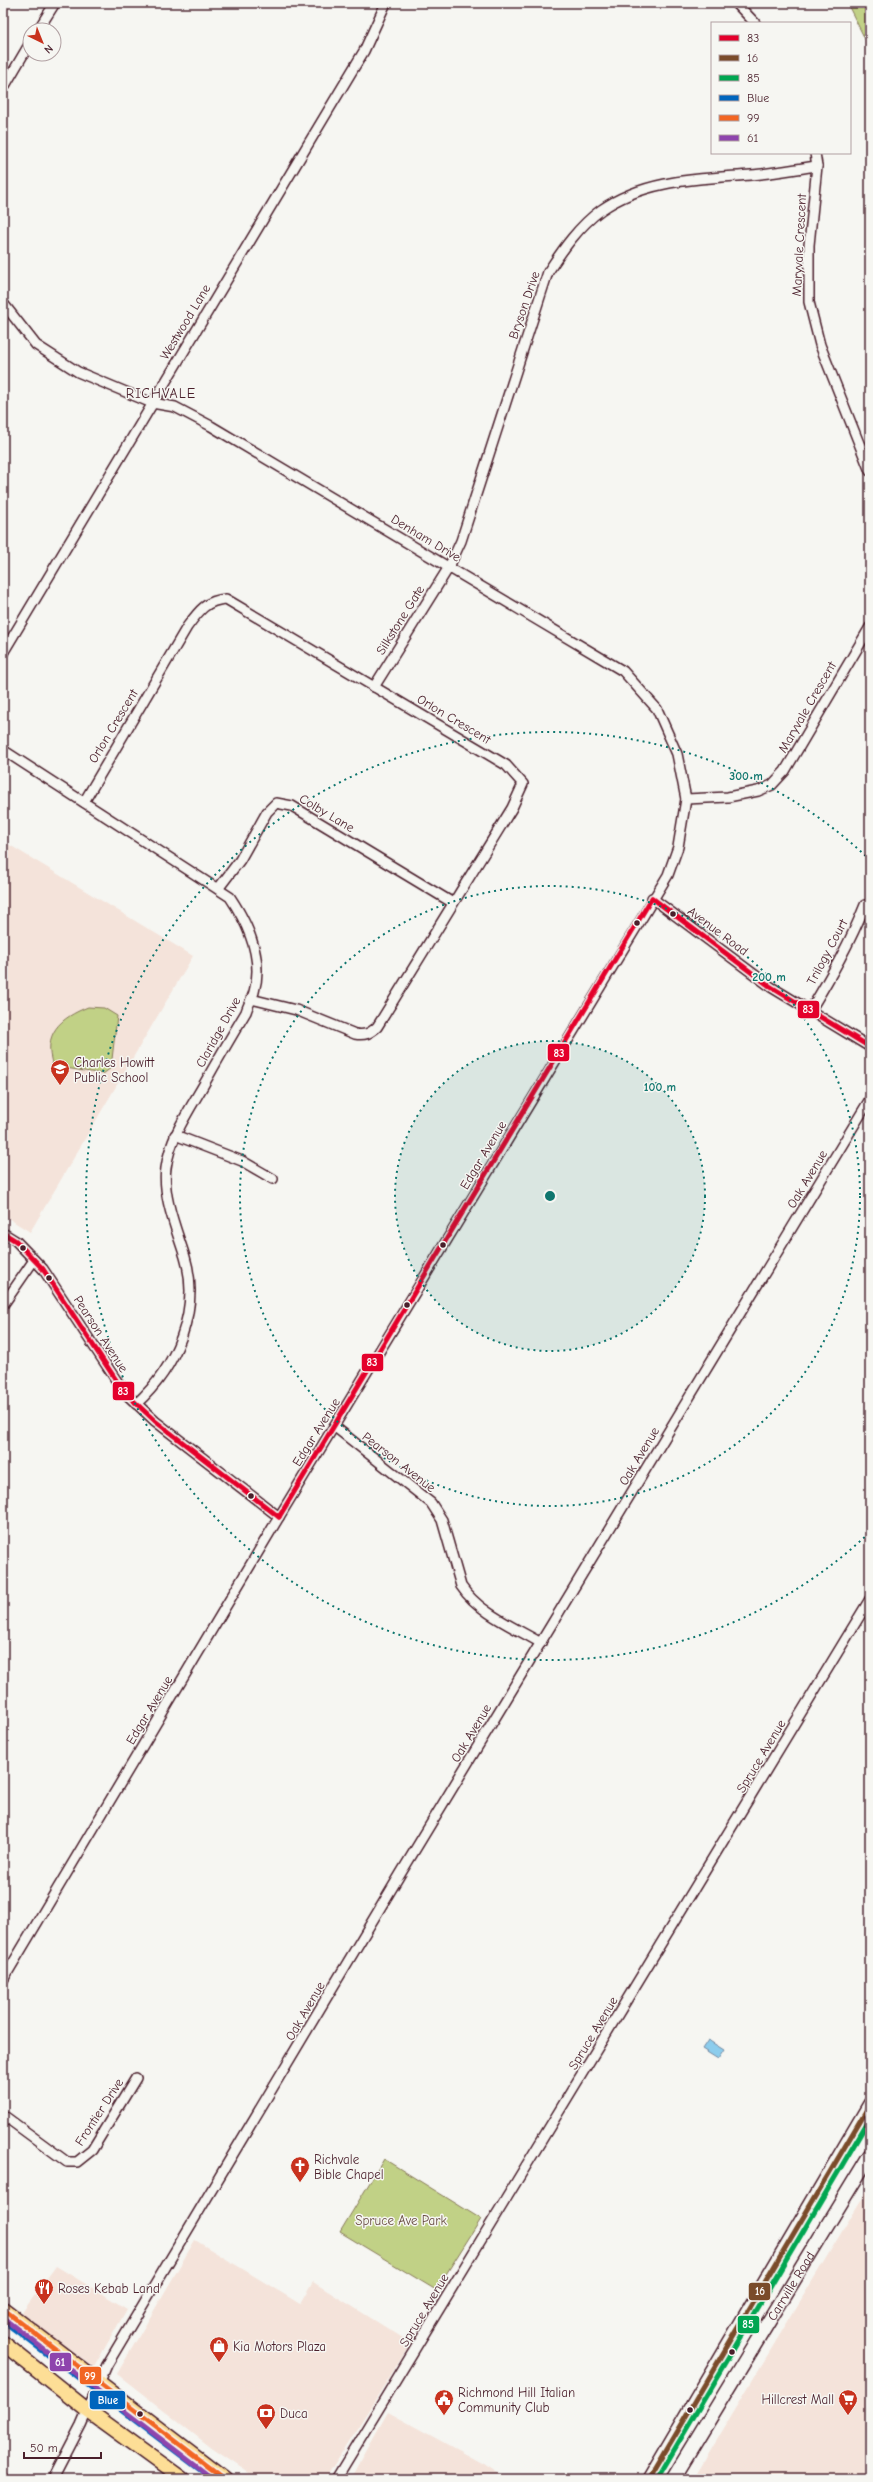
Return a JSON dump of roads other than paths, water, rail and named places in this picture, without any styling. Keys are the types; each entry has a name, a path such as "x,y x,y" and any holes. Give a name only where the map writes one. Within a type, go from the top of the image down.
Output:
{"main road":[{"name":"Carrville Road","path":"649,2479 870,2104"},
{"name":"Carrville Road","path":"673,2479 870,2155"},
{"path":"3,2309 225,2479"},
{"path":"3,2343 87,2410 182,2479"},
{"path":"667,2448 686,2458"}],"street":[{"path":"43,22 55,3"},
{"name":"Westwood Lane","path":"3,653 364,51 386,3"},
{"path":"736,3 754,22"},
{"path":"3,89 22,57"},
{"name":"Maryvale Crescent","path":"815,154 817,166 809,246 809,302 820,345 870,471"},
{"name":"Bryson Drive","path":"449,567 462,541 548,272 564,248 581,228 601,210 616,201 658,186 687,179 752,174 817,166"},
{"name":"Denham Drive","path":"3,303 36,345 78,372 152,403 175,407 211,426 623,671 657,709 677,754 686,799 678,847 668,875 652,898"},
{"name":"Silkstone Gate","path":"374,687 449,567"},
{"name":"Orlon Crescent","path":"84,802 187,627 208,602 226,599 506,765 523,784 512,808 377,1027 372,1032 362,1036 296,1010 251,1000"},
{"name":"Maryvale Crescent","path":"686,799 739,795 772,785 785,771 870,627"},
{"name":"Claridge Drive","path":"3,750 230,897 242,914 252,941 257,964 256,982 251,1000 175,1135 166,1169 173,1223 185,1258 188,1277 189,1315 176,1351 160,1378 136,1404"},
{"name":"Colby Lane","path":"218,889 240,860 267,812 276,803 296,809 403,875 453,903"},
{"name":"Avenue Road","path":"652,898 771,987 870,1046"},
{"name":"Edgar Avenue","path":"3,1980 279,1517 335,1427 652,898"},
{"name":"Trilogy Court","path":"810,1011 836,968 852,937 865,905"},
{"name":"Oak Avenue","path":"53,2479 87,2410 98,2383 401,1873 542,1643 870,1099"},
{"path":"175,1135 242,1161 273,1179"},
{"name":"Pearson Avenue","path":"3,1233 16,1241 43,1269 124,1392 136,1404 279,1517"},
{"path":"3,1305 34,1260"},
{"name":"Pearson Avenue","path":"335,1427 431,1503 442,1520 461,1586 466,1594 482,1609 542,1643"},
{"name":"Spruce Avenue","path":"336,2479 870,1600"},
{"name":"Frontier Drive","path":"3,2114 67,2162 77,2162 92,2150 136,2078"}],"water":[{"path":"708,2040 724,2050 718,2059 702,2049"}],"place":[{"name":"Charles Howitt Public School","path":"60,1086"},
{"name":"Richvale Bible Chapel","path":"300,2183"},
{"name":"Roses Kebab Land","path":"44,2305"},
{"name":"Kia Motors Plaza","path":"219,2363"},
{"name":"Richmond Hill Italian Community Club","path":"444,2416"},
{"name":"Hillcrest Mall","path":"848,2416"},
{"name":"Duca","path":"266,2430"}],"district":[{"name":"RICHVALE","path":"161,393"}],"park label":[{"name":"Spruce Ave Park","path":"401,2220"}]}
